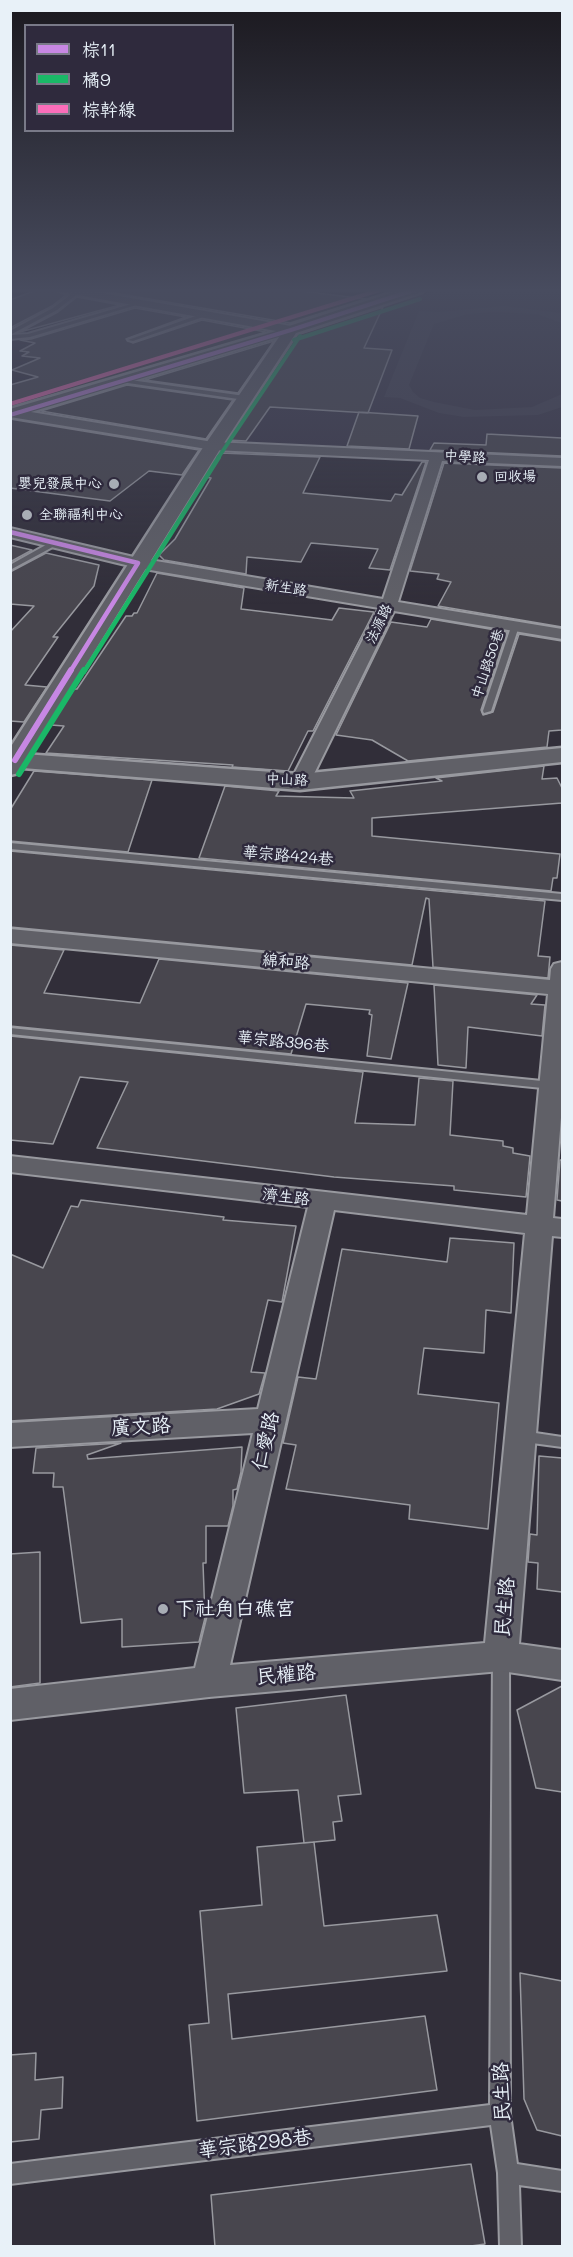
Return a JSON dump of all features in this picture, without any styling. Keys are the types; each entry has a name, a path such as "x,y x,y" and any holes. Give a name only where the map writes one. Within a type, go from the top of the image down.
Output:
{"main road":[{"path":"12,763 247,394"},
{"name":"中山路","path":"12,763 300,782 562,755"}],"street":[{"path":"11,414 78,394"},
{"name":"中學路","path":"11,414 213,446 562,462"},
{"name":"法源路","path":"300,782 389,605 437,456"},
{"name":"新生路","path":"10,532 138,563 562,634"},
{"name":"綿和路","path":"10,936 562,981"},
{"name":"民生路","path":"501,1656 521,1437 551,1227 562,981"},
{"name":"濟生路","path":"10,1164 551,1227"},
{"name":"仁愛路","path":"209,1682 323,1201"},
{"name":"廣文路","path":"10,1435 271,1420"},
{"name":"民權路","path":"10,1705 209,1682 501,1656 562,1665"}],"lane":[{"path":"219,394 245,398"},
{"path":"10,568 56,543"},
{"name":"中山路50巷","path":"487,711 515,626"},
{"name":"華宗路424巷","path":"10,846 562,897"},
{"name":"華宗路396巷","path":"10,1031 557,1086"},
{"path":"521,1437 562,1442"},
{"name":"民生路","path":"501,1656 500,2114 512,2247"},
{"name":"華宗路298巷","path":"10,2174 500,2114"},
{"path":"507,2173 562,2181"}],"shaded area":[{"path":"261,394 562,394 562,458 250,442 238,435"},
{"path":"385,394 416,394 434,402 475,410 532,407 562,394 562,407 538,415 464,417 439,413 400,398 384,397"}],"building":[{"path":"10,394 53,394 10,407"},
{"path":"96,394 193,394 233,400 206,439 41,411"},
{"path":"258,394 375,394 368,413 270,407 246,441 228,440"},
{"path":"359,412 418,416 409,449 347,446"},
{"path":"10,419 199,450 182,475 149,471 110,501 10,488"},
{"path":"487,434 562,438 562,456 430,450 434,443 486,445"},
{"path":"221,453 320,457 303,493 391,501 395,494 402,495 422,462 426,462 390,570 369,568 378,549 311,543 301,562 247,557 246,574 164,560 159,555 175,539 211,478 205,477"},
{"path":"444,463 562,468 562,627 438,606 451,582 437,579 439,574 410,571"},
{"path":"10,545 32,550 10,562"},
{"path":"46,553 99,565 94,586 53,637 58,637 25,685 47,687 24,722 10,721 10,632 34,606 10,604 10,572"},
{"path":"157,573 244,588 241,609 332,620 339,608 374,612 313,731 308,731 288,771 232,767 233,765 46,753 64,726 51,725 126,616 137,613"},
{"path":"431,619 507,632 481,710 483,715 493,712 519,634 562,641 562,730 549,731 547,747 408,761 372,740 336,735 391,622 427,627"},
{"path":"544,766 542,779 557,778 562,788 562,803 372,818 372,836 560,854 557,878 553,878 551,891 199,858 225,786 279,791 276,796 354,798 350,791 442,781 436,778"},
{"path":"34,771 152,780 128,852 10,841 10,810"},
{"path":"10,851 545,901 538,956 550,957 548,978 433,967 429,899 426,898 412,965 10,927"},
{"path":"10,945 64,950 44,993 140,1003 159,959 408,983 391,1059 367,1056 372,1015 369,1014 370,1010 306,1004 291,1054 10,1026"},
{"path":"434,985 537,995 531,1004 545,1005 542,1036 468,1027 466,1068 438,1065"},
{"path":"10,1036 363,1072 355,1123 415,1125 419,1078 453,1081 450,1135 503,1141 503,1146 513,1148 513,1153 530,1156 526,1197 454,1190 454,1186 334,1177 97,1148 128,1082 80,1077 53,1144 10,1140"},
{"path":"560,1160 562,1160 562,1201 557,1200"},
{"path":"81,1200 224,1217 223,1220 296,1226 282,1302 268,1300 251,1372 265,1373 259,1394 217,1409 10,1421 10,1254 43,1268 71,1206 78,1207"},
{"path":"450,1238 514,1243 511,1313 486,1310 484,1353 424,1348 418,1394 499,1403 488,1529 409,1519 410,1505 286,1489 296,1445 283,1443 298,1377 316,1379 342,1249 447,1262"},
{"path":"121,1443 87,1455 88,1459 242,1447 241,1472 237,1489 233,1490 233,1506 228,1526 206,1526 206,1563 203,1563 205,1618 199,1642 122,1647 122,1619 81,1623 63,1487 53,1487 54,1473 33,1473 36,1448"},
{"path":"539,1456 562,1458 562,1592 537,1589 538,1563 528,1562 530,1534 537,1535"},
{"path":"40,1552 40,1683 10,1687 10,1554"},
{"path":"562,1686 562,1792 536,1788 517,1710"},
{"path":"346,1695 361,1794 338,1796 342,1821 333,1822 335,1840 304,1843 298,1790 244,1793 236,1708"},
{"path":"314,1842 324,1926 437,1915 447,1971 228,1994 232,2039 425,2016 437,2090 197,2121 189,2025 209,2023 200,1911 262,1905 257,1847"},
{"path":"520,1973 562,1981 562,2136 537,2130 524,2099"},
{"path":"36,2053 35,2080 63,2077 62,2108 41,2110 39,2139 10,2142 10,2055"},
{"path":"471,2164 485,2244 464,2247 215,2247 211,2195"}],"transit line":[{"name":"棕幹線","path":"10,404 41,394"},
{"name":"棕11","path":"10,415 78,394"},
{"name":"橘9","path":"19,774 261,394"},
{"name":"棕11","path":"10,532 138,563"},
{"name":"棕11","path":"15,760 138,563"}],"place":[{"name":"回收場","path":"482,477"},
{"name":"嬰兒發展中心","path":"114,484"},
{"name":"全聯福利中心","path":"27,515"},
{"name":"下社角白礁宮","path":"163,1609"}]}
